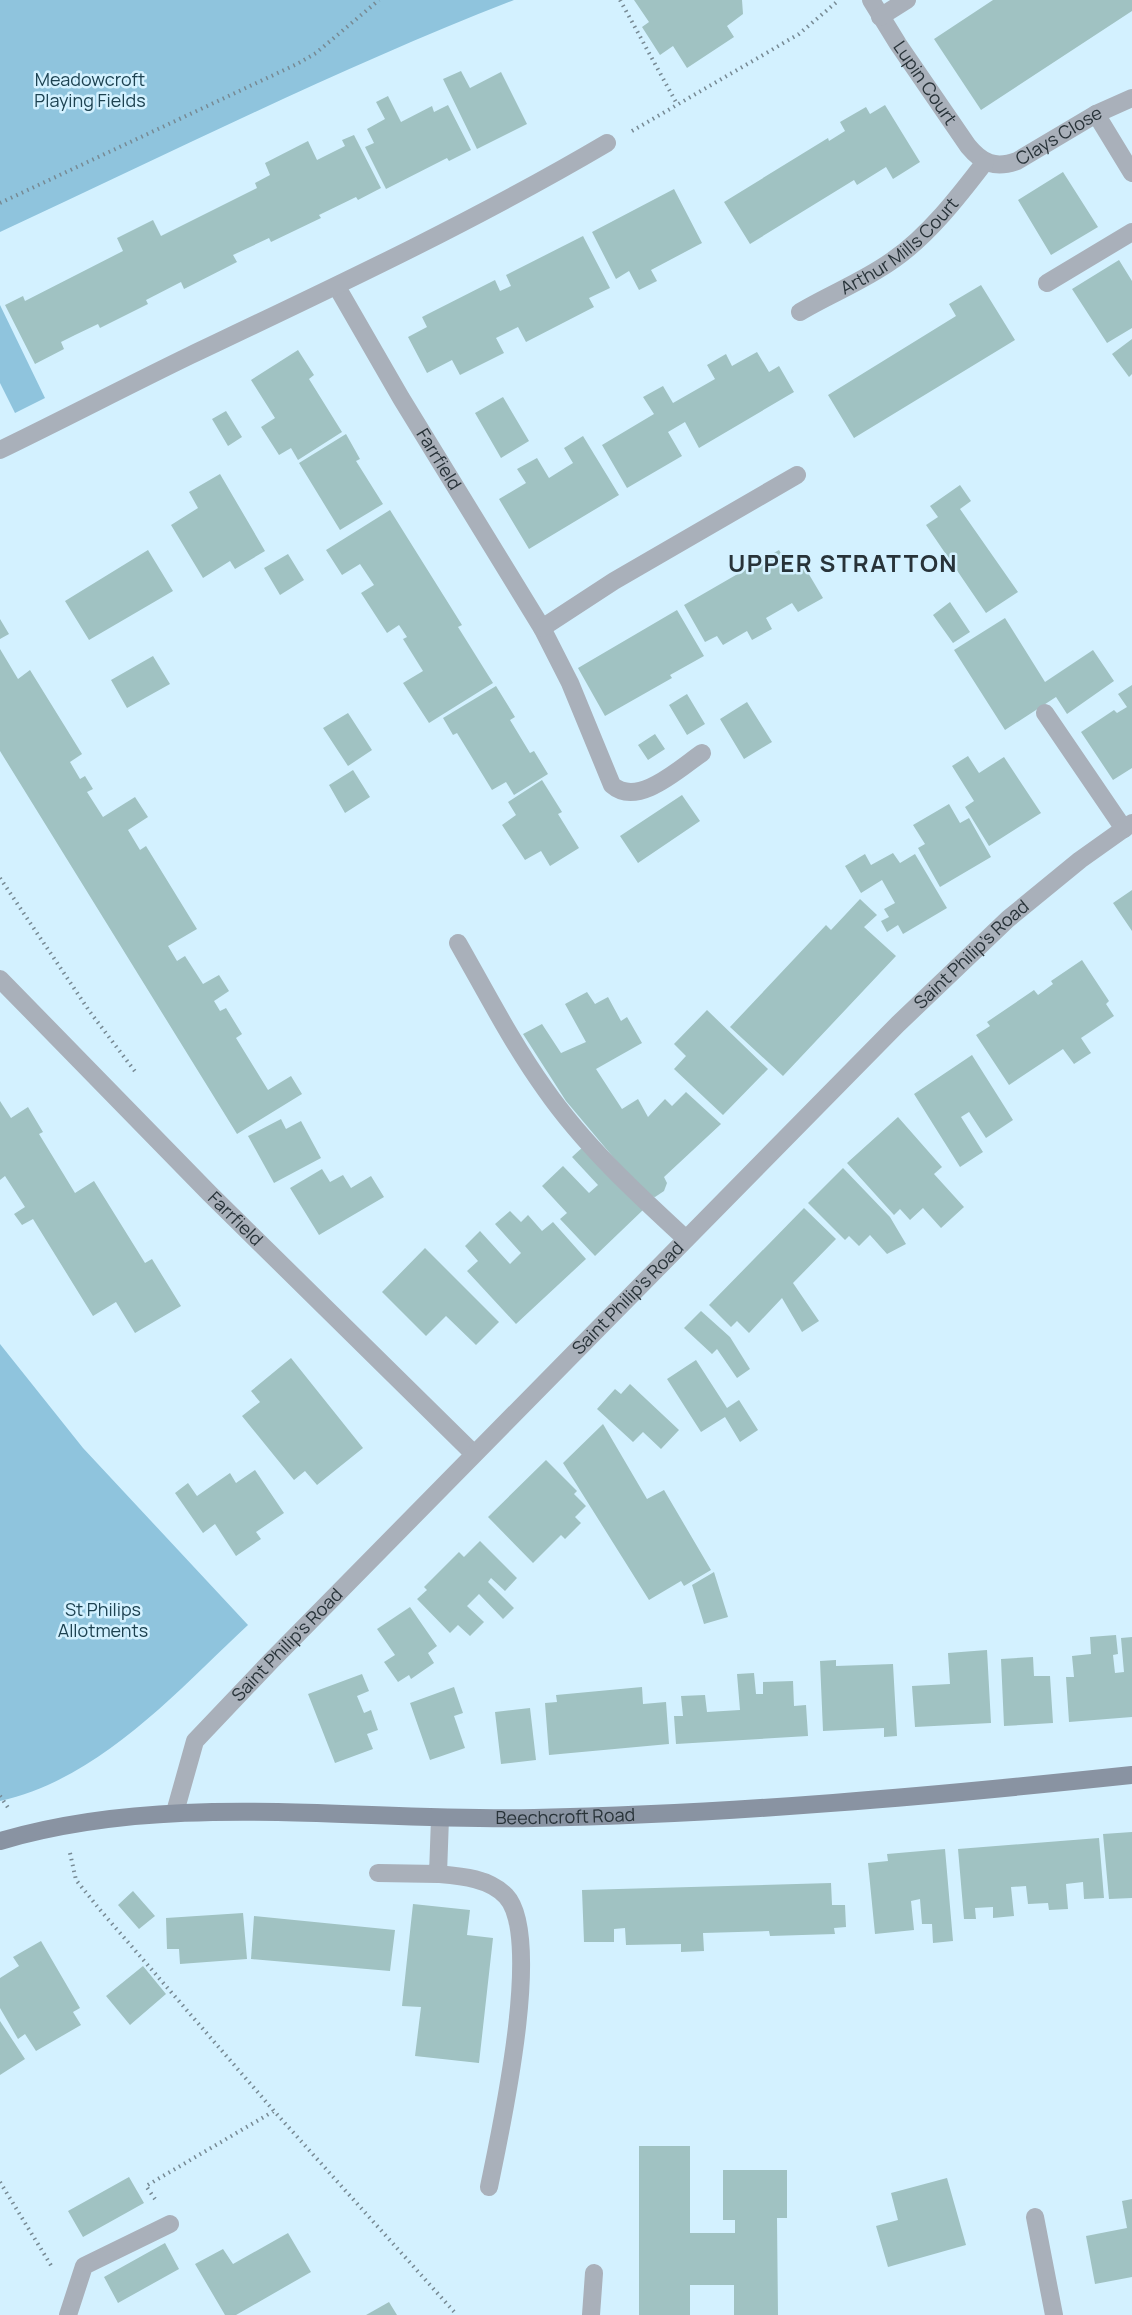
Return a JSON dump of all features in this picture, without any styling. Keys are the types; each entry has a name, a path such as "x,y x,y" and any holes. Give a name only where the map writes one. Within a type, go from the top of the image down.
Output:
{"main road":[{"name":"Beechcroft Road","path":"0,1841 65,1826 175,1812 263,1810 440,1818 611,1815 877,1800 1132,1775"}],"street":[{"name":"Lupin Court","path":"871,0 968,146 985,162"},
{"path":"880,16 907,0"},
{"name":"Clays Close","path":"985,162 1005,166 1017,161 1096,114 1132,98"},
{"path":"1096,114 1132,173"},
{"path":"0,450 190,356 337,287 532,187 607,143"},
{"name":"Arthur Mills Court","path":"800,312 894,260 960,196 985,162"},
{"path":"1047,283 1132,232"},
{"name":"Farrfield","path":"337,287 407,408 542,628 570,682 612,785 627,794 644,791 702,753"},
{"path":"542,628 614,581 797,475"},
{"path":"1045,713 1128,826"},
{"name":"Saint Philip's Road","path":"175,1812 195,1741 898,1024 1008,919 1080,860 1128,826"},
{"path":"458,943 545,1089 575,1127 615,1170 686,1239"},
{"name":"Farrfield","path":"0,979 210,1194 474,1454"},
{"path":"438,1874 440,1818"},
{"path":"378,1873 469,1877 492,1887 507,1897 516,1916 520,1996 508,2095 489,2187"},
{"path":"1035,2217 1054,2315"},
{"path":"71,2308 84,2266 170,2224"},
{"path":"591,2315 594,2273"}],"path":[{"path":"0,203 297,64 316,53 379,0"},
{"path":"620,0 677,104"},
{"path":"607,143 648,123 799,34 839,0"},
{"path":"0,878 90,1012 144,1083"},
{"path":"72,1862 76,1880 274,2111 457,2315"},
{"path":"170,2224 146,2186 274,2111"},
{"path":"0,2182 71,2308"}],"green space":[{"name":"Meadowcroft Playing Fields","path":"0,0 514,0 319,82 0,232"},
{"path":"0,305 45,398 15,413 0,383"},
{"name":"St Philips Allotments","path":"0,1344 83,1448 248,1625 164,1705 104,1753 37,1790 0,1801"}],"building":[{"path":"634,0 742,0 743,14 727,26 734,37 687,68 673,46 660,55 642,27 649,22"},
{"path":"993,0 1132,0 1132,11 981,110 934,39"},
{"path":"461,71 470,88 501,72 527,124 477,149 443,79"},
{"path":"388,96 401,122 432,106 434,112 448,105 471,150 449,161 447,158 386,189 365,147 374,143 367,129 385,119 376,102"},
{"path":"885,105 920,162 893,179 886,167 857,185 854,180 750,244 724,202 828,138 829,141 845,131 840,122 866,107 870,114"},
{"path":"354,135 381,188 358,200 356,197 319,215 321,218 271,242 269,238 233,255 237,262 184,289 181,282 146,300 148,304 100,328 98,324 61,342 64,349 35,364 5,305 23,296 25,301 123,251 117,238 153,220 161,236 257,188 255,183 270,175 265,163 308,141 317,160 345,146 342,140"},
{"path":"1063,172 1098,227 1051,255 1018,200"},
{"path":"674,189 702,243 651,270 657,281 639,290 629,271 616,279 592,232"},
{"path":"583,236 610,288 589,298 594,307 526,342 518,327 496,338 504,353 460,375 452,360 427,373 408,337 427,327 422,317 495,280 500,291 511,286 506,275"},
{"path":"1119,260 1132,281 1132,328 1107,343 1072,289"},
{"path":"981,285 1015,340 854,438 828,395 956,316 949,304"},
{"path":"1132,339 1132,374 1129,377 1112,354"},
{"path":"298,350 314,375 309,379 342,432 298,460 291,448 279,455 261,427 275,418 251,380"},
{"path":"757,352 769,372 779,366 794,392 699,448 685,422 668,432 682,456 627,488 602,445 654,414 643,397 663,386 673,403 715,379 707,365 726,354 732,366"},
{"path":"503,397 529,441 501,458 475,413"},
{"path":"226,411 242,437 228,446 212,419"},
{"path":"346,434 360,459 356,461 383,504 340,530 299,463"},
{"path":"583,436 619,495 529,549 499,499 526,483 517,469 537,458 549,478 573,463 564,448"},
{"path":"220,474 265,551 235,569 230,561 203,578 171,525 198,508 189,492"},
{"path":"960,485 971,501 960,509 1018,592 986,613 926,525 938,517 930,506"},
{"path":"390,510 462,625 458,627 493,683 429,723 403,683 423,671 403,639 407,637 399,625 387,633 361,593 374,585 360,564 342,575 326,550"},
{"path":"148,550 173,591 89,640 65,601"},
{"path":"779,550 793,573 804,566 823,598 798,612 792,603 766,618 772,629 752,640 747,631 723,645 717,636 705,642 684,605"},
{"path":"288,554 304,580 280,595 264,568"},
{"path":"950,602 970,632 953,643 933,615"},
{"path":"677,610 704,656 670,675 672,678 605,716 578,668"},
{"path":"1005,618 1045,682 1093,650 1114,681 1067,714 1056,697 1005,730 954,650"},
{"path":"0,619 9,634 0,639"},
{"path":"0,649 18,679 30,670 82,754 70,762 80,779 85,776 93,789 87,792 103,817 135,797 148,817 128,830 140,850 146,846 197,929 168,946 177,961 185,956 203,984 219,975 229,991 214,1001 220,1011 226,1008 242,1034 236,1038 268,1090 291,1076 302,1094 237,1134 0,751"},
{"path":"153,656 170,684 127,708 111,680"},
{"path":"1132,685 1132,768 1113,780 1081,732 1114,710 1117,713 1127,707 1118,694"},
{"path":"496,686 515,717 510,720 530,753 534,751 548,774 514,795 506,782 492,790 457,733 453,735 443,718"},
{"path":"687,694 705,724 687,735 669,705"},
{"path":"747,702 772,742 744,759 720,719"},
{"path":"348,713 372,750 348,766 323,728"},
{"path":"655,734 665,749 648,760 638,745"},
{"path":"968,756 979,773 1004,757 1041,813 989,846 965,807 974,801 952,766"},
{"path":"353,770 370,797 345,813 329,785"},
{"path":"542,780 562,812 558,814 579,848 550,866 541,851 525,860 502,825 516,815 508,802"},
{"path":"682,795 700,821 638,863 620,836"},
{"path":"949,804 960,823 969,818 991,857 940,887 918,848 925,844 913,825"},
{"path":"893,853 900,863 915,854 947,908 903,934 898,925 887,932 881,921 889,917 884,909 895,903 882,880 861,893 845,866 865,854 871,865"},
{"path":"1132,890 1132,931 1113,903"},
{"path":"860,899 877,915 864,927 896,956 783,1076 730,1027 826,925 831,930"},
{"path":"1082,960 1109,1001 1106,1004 1114,1016 1081,1038 1091,1053 1074,1064 1063,1049 1009,1085 976,1035 990,1026 987,1022 1034,990 1038,995 1053,984 1051,981"},
{"path":"587,992 595,1004 608,997 621,1021 627,1017 642,1043 596,1069 622,1109 638,1099 648,1117 665,1099 672,1106 686,1092 721,1124 664,1177 667,1183 664,1191 655,1197 645,1195 566,1101 523,1034 542,1024 561,1053 586,1042 565,1004"},
{"path":"707,1010 768,1069 723,1115 674,1069 686,1056 674,1044"},
{"path":"972,1055 1013,1120 986,1138 969,1112 961,1117 983,1152 960,1167 914,1094"},
{"path":"0,1101 11,1118 28,1107 43,1132 39,1134 75,1193 94,1181 145,1263 152,1259 181,1306 135,1333 116,1302 93,1316 33,1219 22,1225 14,1214 25,1207 5,1176 0,1180"},
{"path":"898,1117 942,1167 934,1174 964,1207 941,1228 923,1208 910,1220 900,1209 894,1215 847,1163"},
{"path":"281,1119 286,1129 301,1121 321,1158 274,1183 248,1136"},
{"path":"584,1146 644,1209 595,1256 560,1219 567,1213 542,1186 563,1166 589,1193 598,1185 572,1157"},
{"path":"843,1168 890,1217 906,1244 887,1254 870,1235 859,1246 849,1236 845,1240 808,1203"},
{"path":"322,1169 330,1182 343,1175 351,1188 371,1176 384,1197 319,1235 290,1188"},
{"path":"804,1208 836,1239 793,1283 819,1321 802,1332 782,1298 749,1333 737,1321 731,1327 709,1305"},
{"path":"510,1211 521,1222 528,1215 542,1231 553,1222 586,1259 516,1324 467,1271 478,1261 465,1246 480,1231 510,1264 521,1253 495,1224"},
{"path":"425,1248 499,1322 476,1345 446,1316 426,1336 382,1292"},
{"path":"701,1311 730,1337 750,1369 737,1378 717,1349 712,1354 684,1328"},
{"path":"291,1358 363,1448 317,1485 305,1471 294,1480 242,1416 260,1402 251,1391"},
{"path":"696,1360 727,1408 739,1400 758,1430 740,1442 725,1417 701,1432 667,1379"},
{"path":"630,1384 679,1430 661,1449 643,1432 633,1442 597,1409 615,1389 621,1394"},
{"path":"603,1424 647,1499 664,1490 711,1570 684,1586 681,1581 649,1600 563,1463"},
{"path":"546,1460 577,1491 574,1494 586,1506 575,1517 581,1523 565,1539 561,1535 533,1563 488,1517"},
{"path":"255,1470 284,1513 256,1532 261,1539 236,1556 215,1524 203,1533 175,1493 188,1483 197,1496 230,1473 236,1483"},
{"path":"480,1541 517,1578 505,1591 491,1578 488,1582 514,1608 503,1619 479,1594 467,1606 484,1622 470,1636 458,1625 450,1633 417,1599 427,1590 424,1587 459,1552 464,1557"},
{"path":"714,1572 728,1617 704,1624 692,1585"},
{"path":"410,1607 437,1646 428,1653 434,1663 411,1679 409,1675 398,1682 384,1662 395,1655 377,1629"},
{"path":"1116,1635 1118,1654 1113,1655 1115,1673 1124,1672 1121,1638 1132,1637 1132,1717 1069,1722 1066,1677 1074,1677 1072,1656 1091,1654 1090,1637"},
{"path":"987,1650 991,1723 915,1727 912,1686 950,1684 948,1653"},
{"path":"1033,1657 1034,1676 1050,1676 1053,1723 1004,1726 1001,1659"},
{"path":"836,1660 836,1666 893,1664 897,1736 884,1737 884,1728 823,1731 820,1661"},
{"path":"754,1673 756,1694 763,1694 763,1682 793,1681 794,1706 806,1705 808,1736 676,1744 674,1716 683,1716 681,1696 705,1695 707,1712 740,1710 737,1674"},
{"path":"362,1674 369,1691 357,1696 364,1713 371,1710 378,1730 367,1734 373,1749 335,1763 308,1694"},
{"path":"454,1687 463,1713 454,1716 465,1748 430,1760 410,1703"},
{"path":"642,1687 643,1704 666,1702 669,1744 549,1755 545,1703 557,1702 556,1695"},
{"path":"530,1708 536,1760 501,1764 495,1712"},
{"path":"1132,1832 1132,1898 1109,1899 1103,1834"},
{"path":"1099,1838 1104,1898 1084,1899 1083,1882 1066,1884 1068,1909 1049,1910 1048,1903 1028,1904 1026,1886 1011,1887 1014,1916 993,1918 993,1907 975,1908 976,1919 964,1919 958,1849"},
{"path":"945,1849 953,1941 933,1943 932,1924 922,1924 920,1899 911,1901 914,1930 875,1934 868,1863 888,1861 887,1854"},
{"path":"831,1883 832,1905 845,1905 846,1927 834,1928 835,1934 770,1936 769,1931 703,1933 704,1951 681,1952 681,1944 626,1945 625,1928 614,1929 614,1942 584,1942 582,1890"},
{"path":"133,1891 155,1916 139,1929 118,1905"},
{"path":"413,1904 470,1910 467,1935 493,1938 479,2063 415,2056 421,2007 402,2006"},
{"path":"243,1913 247,1959 180,1964 179,1949 167,1949 166,1918"},
{"path":"254,1916 395,1930 390,1971 251,1959"},
{"path":"41,1941 80,2008 73,2012 81,2025 36,2051 25,2034 18,2039 0,2008 0,1978 19,1966 13,1957"},
{"path":"143,1966 166,1994 130,2025 106,1996"},
{"path":"0,2021 25,2059 0,2075"},
{"path":"639,2146 690,2146 690,2233 735,2233 735,2220 723,2220 723,2170 787,2170 787,2218 777,2218 778,2315 734,2315 734,2285 690,2285 690,2315 639,2315"},
{"path":"129,2177 144,2203 83,2237 68,2211"},
{"path":"947,2178 966,2245 888,2267 876,2226 898,2220 891,2193"},
{"path":"1132,2199 1132,2277 1095,2284 1086,2236 1127,2228 1122,2201"},
{"path":"288,2233 311,2272 236,2315 225,2315 195,2264 223,2249 233,2264"},
{"path":"165,2243 179,2269 118,2303 104,2277"},
{"path":"389,2302 397,2315 366,2315"}],"district":[{"name":"UPPER STRATTON","path":"843,564"}]}
